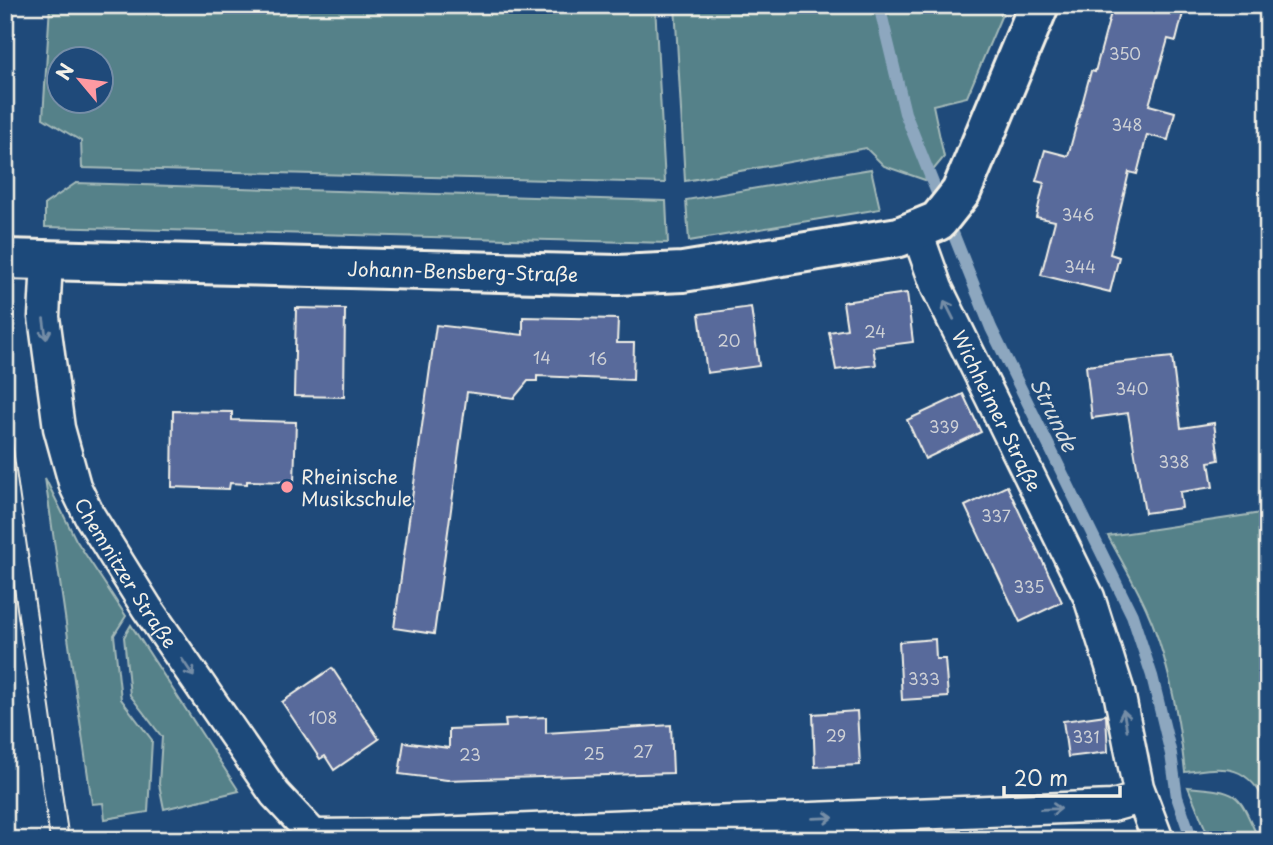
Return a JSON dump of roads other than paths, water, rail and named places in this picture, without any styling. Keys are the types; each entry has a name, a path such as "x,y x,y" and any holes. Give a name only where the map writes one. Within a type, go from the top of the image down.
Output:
{"street":[{"path":"936,220 961,192 1038,5"},
{"name":"Johann-Bensberg-Straße","path":"5,259 618,275 683,272 936,220"},
{"name":"Wichheimer Straße","path":"936,220 937,288 1089,597 1119,692 1141,798 1158,840"},
{"name":"Chemnitzer Straße","path":"47,261 44,317 59,428 75,486 89,514 147,608 275,794 311,833"},
{"path":"311,833 407,837 1112,806 1141,798"}],"waterway":[{"name":"Strunde","path":"879,5 905,113 991,328 1132,615 1152,676 1171,754 1177,797 1192,840"}],"tram line":[{"path":"5,24 8,5"},
{"path":"5,394 69,840"},
{"path":"5,524 50,840"}],"place":[{"name":"Rheinische Musikschule","path":"287,487"}]}
